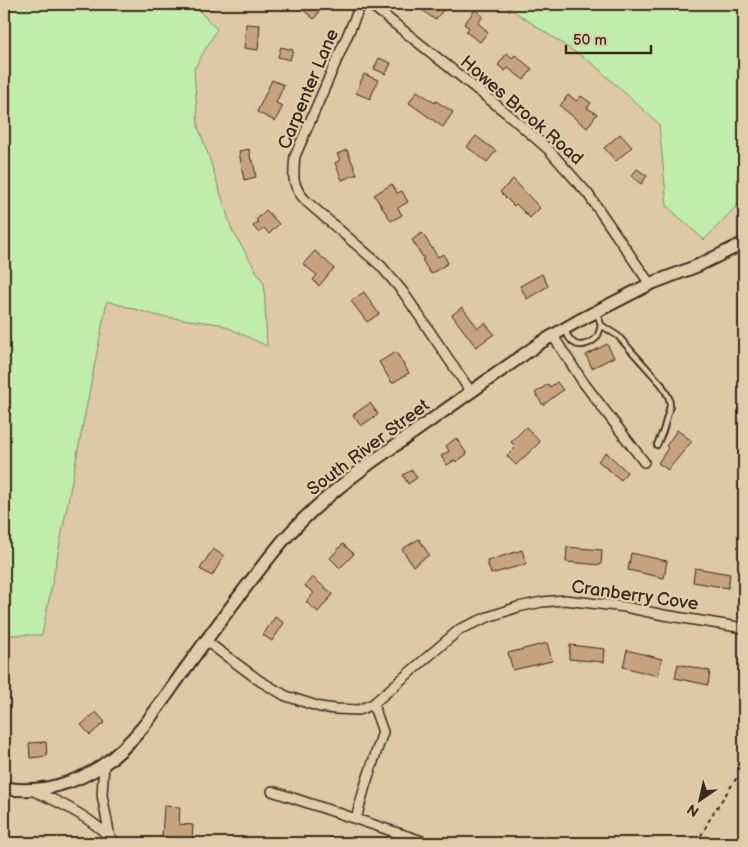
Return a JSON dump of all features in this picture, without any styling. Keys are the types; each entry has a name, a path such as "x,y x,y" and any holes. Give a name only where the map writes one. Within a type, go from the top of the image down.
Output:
{"street":[{"name":"Carpenter Lane","path":"361,4 295,156 294,184 298,193 307,202 381,266 403,292 471,392"},
{"name":"Howes Brook Road","path":"370,4 509,115 548,149 588,194 650,284"},
{"name":"South River Street","path":"4,788 31,790 54,786 85,775 104,764 126,745 150,718 274,552 321,503 342,484 369,464 564,329 597,310 650,284 697,266 744,243"},
{"path":"553,336 583,382 644,462"},
{"name":"Cranberry Cove","path":"206,641 260,681 286,696 320,707 359,710 373,704 460,629 518,607 565,600 625,607 744,628"},
{"path":"356,819 383,732 373,704"},
{"path":"104,764 102,795 113,840"},
{"path":"31,790 80,815 113,840"},
{"path":"272,791 428,843"}],"lane":[{"path":"564,329 571,341 576,345 589,343 597,337 601,325 597,310"},
{"path":"601,325 618,336 662,385 669,398 670,406 657,445"}],"path":[{"path":"697,843 744,767"}],"green space":[{"path":"4,4 192,4 217,29 194,69 198,126 232,230 264,284 267,346 220,324 158,316 107,301 42,635 4,635"},
{"path":"503,4 744,4 744,198 704,240 667,206 659,124 593,64"}],"building":[{"path":"296,4 314,4 321,9 314,19"},
{"path":"415,4 440,4 445,8 435,20"},
{"path":"475,10 483,16 478,23 488,32 480,42 466,32 469,28 464,24"},
{"path":"246,24 260,25 258,50 244,48"},
{"path":"281,47 293,50 290,60 278,57"},
{"path":"507,53 512,58 515,55 532,69 524,80 508,68 505,71 498,65"},
{"path":"379,58 391,63 386,74 374,69"},
{"path":"364,74 378,80 370,99 356,93"},
{"path":"272,80 284,85 276,103 283,106 275,121 257,112"},
{"path":"417,91 453,112 443,127 409,103"},
{"path":"568,95 577,101 581,96 591,103 587,108 597,114 587,128 560,106"},
{"path":"620,134 632,147 616,161 604,148"},
{"path":"476,136 496,151 487,162 467,147"},
{"path":"249,149 256,177 244,180 239,151"},
{"path":"347,150 357,174 342,180 335,163 340,160 337,154"},
{"path":"637,169 647,176 641,184 631,176"},
{"path":"513,179 540,208 530,218 500,192"},
{"path":"392,184 397,193 402,191 408,202 398,208 402,215 391,221 374,195"},
{"path":"266,210 279,224 269,234 264,228 259,233 253,226"},
{"path":"422,233 438,257 443,254 448,263 431,274 412,240"},
{"path":"315,251 334,268 319,286 313,280 317,275 303,264"},
{"path":"542,274 548,286 527,299 520,286"},
{"path":"364,292 379,314 367,322 351,301"},
{"path":"462,307 478,328 485,323 494,334 476,347 452,315"},
{"path":"607,344 614,357 592,368 586,355"},
{"path":"396,352 409,373 392,383 379,362"},
{"path":"557,382 563,390 543,405 535,393 548,384 550,387"},
{"path":"370,403 378,414 361,426 353,415"},
{"path":"526,427 540,442 516,465 507,456 516,447 511,442"},
{"path":"677,430 692,441 668,470 658,463 668,448 666,446"},
{"path":"456,438 467,454 456,462 455,460 447,465 441,456 449,451 446,446"},
{"path":"606,452 627,472 621,480 598,461"},
{"path":"412,470 417,478 408,484 403,475"},
{"path":"419,539 429,555 413,566 402,549"},
{"path":"343,544 354,554 340,568 330,558"},
{"path":"567,547 602,550 601,565 566,562"},
{"path":"213,549 224,556 212,576 200,569"},
{"path":"522,550 526,564 491,574 487,561"},
{"path":"631,553 667,561 664,578 628,570"},
{"path":"695,568 730,574 728,588 693,582"},
{"path":"312,577 333,594 318,612 306,602 314,593 305,586"},
{"path":"275,617 284,623 272,641 263,635"},
{"path":"547,643 552,661 513,670 508,653"},
{"path":"570,645 605,649 604,662 569,659"},
{"path":"627,650 662,659 658,676 623,667"},
{"path":"678,664 710,671 708,685 675,678"},
{"path":"96,712 105,722 90,735 81,725"},
{"path":"46,742 47,756 30,758 29,743"},
{"path":"164,806 180,807 179,824 193,825 192,839 162,837"}]}
